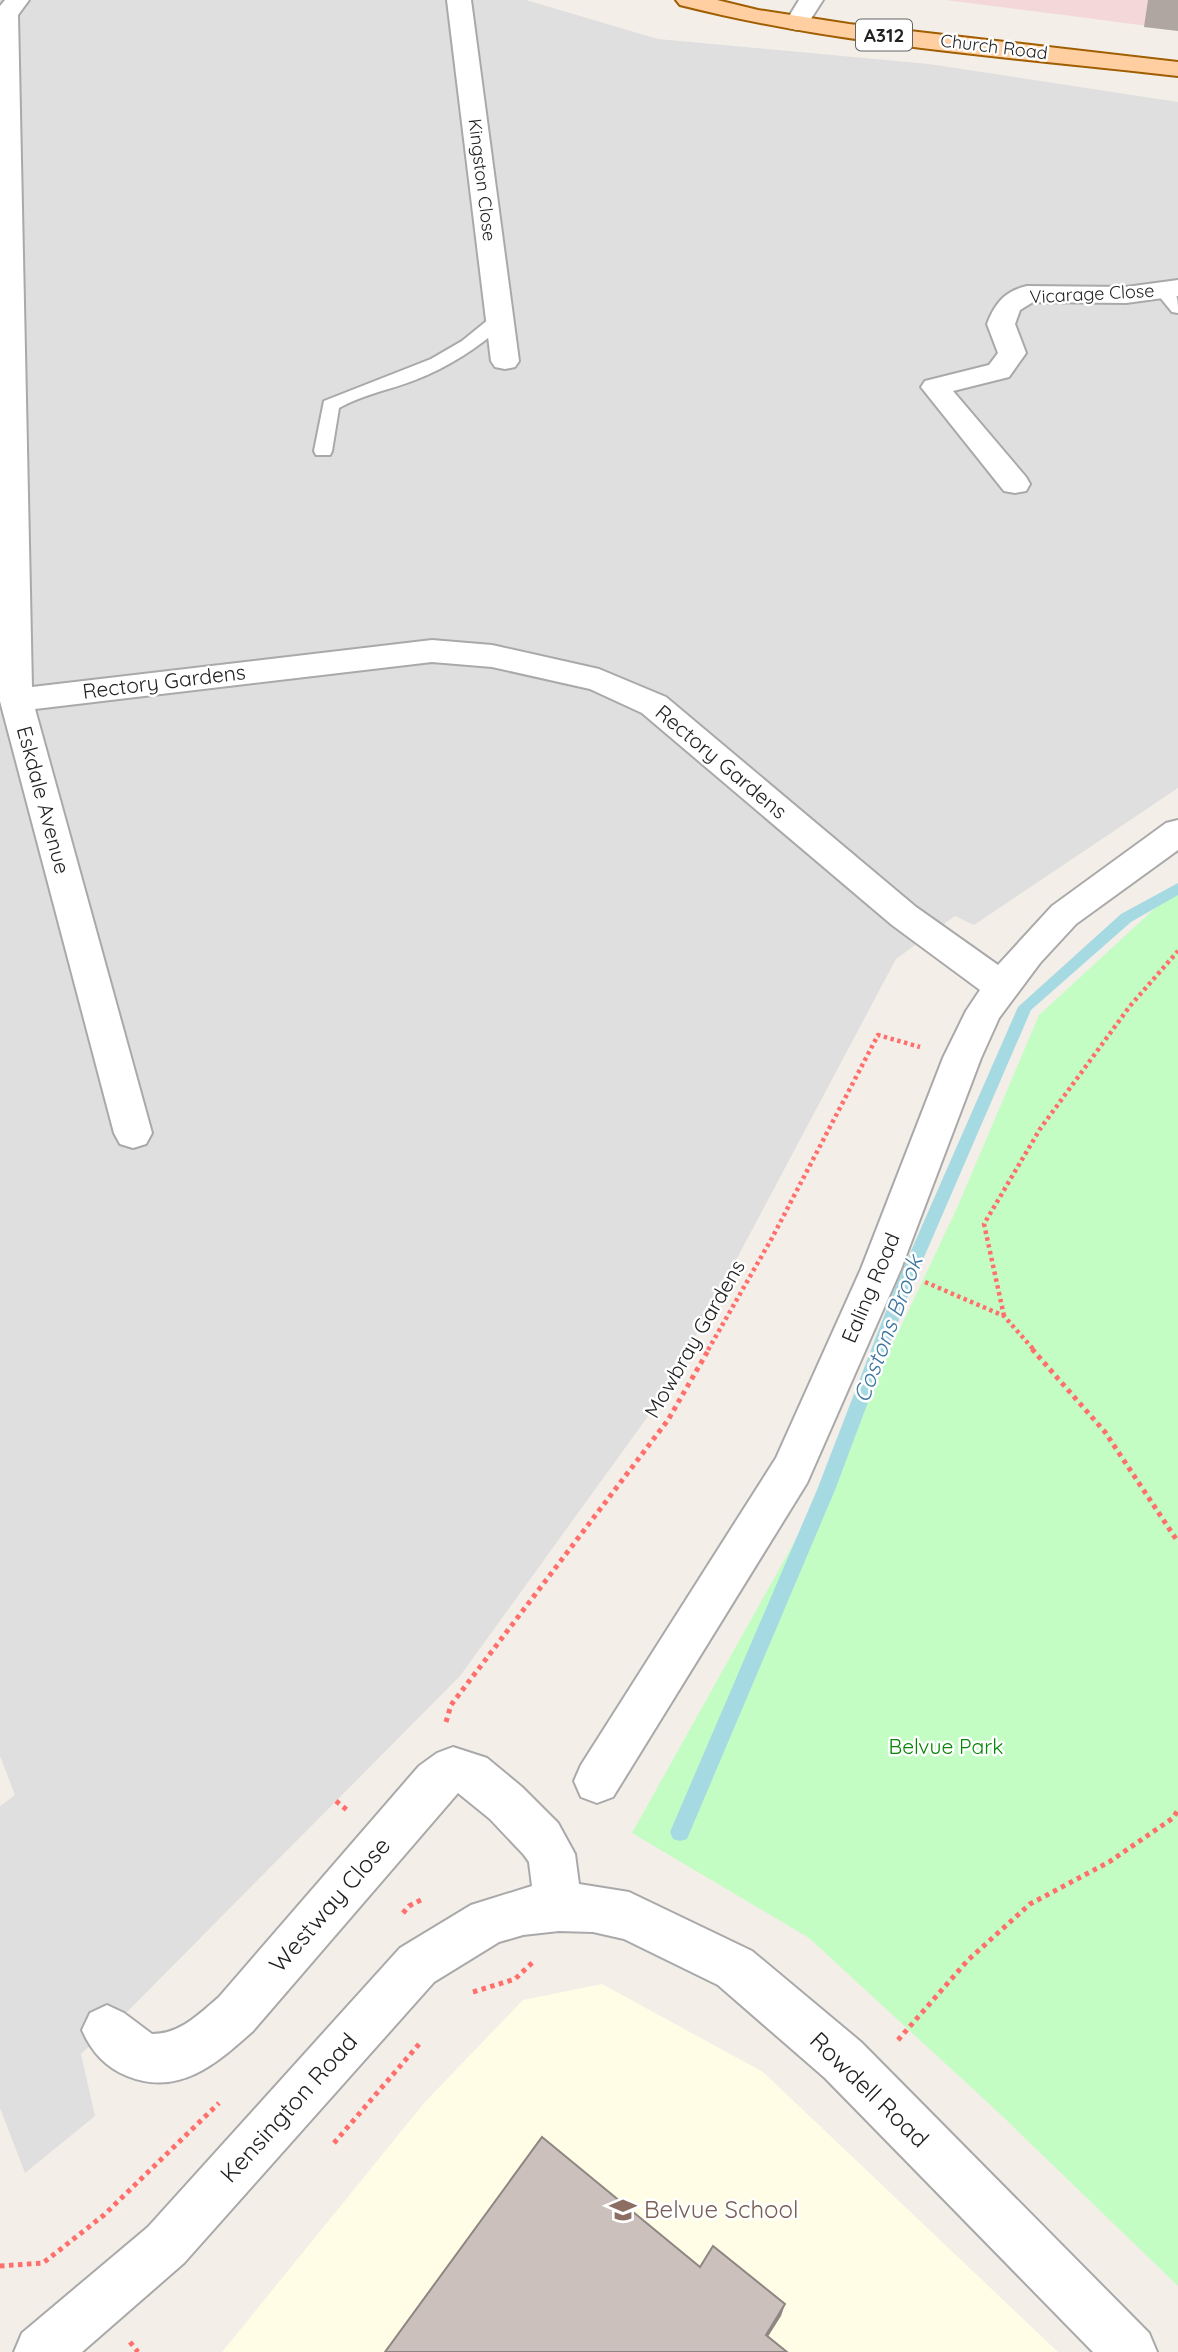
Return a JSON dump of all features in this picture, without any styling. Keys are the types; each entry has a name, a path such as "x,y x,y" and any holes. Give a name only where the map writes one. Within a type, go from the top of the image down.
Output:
{"main road":[{"name":"Church Road","path":"688,0 721,4 797,23 1178,69"}],"street":[{"name":"Eskdale Avenue","path":"17,0 6,14 16,700 133,1133"},
{"name":"Kingston Close","path":"459,0 505,360"},
{"path":"797,23 811,0"},
{"name":"Vicarage Close","path":"1015,484 935,387 999,371 1012,353 1001,324 1008,306 1027,294 1173,295"},
{"name":"Rectory Gardens","path":"16,700 432,650 492,656 599,680 654,705 904,916 1001,986"},
{"name":"Ealing Road","path":"597,1781 792,1470 881,1269 962,1058 984,1011 1001,986 1064,915 1178,832"},
{"name":"Westway Close","path":"107,2030 134,2054 150,2058 168,2060 201,2044 236,2014 435,1782 453,1769 471,1774 506,1803 541,1839 551,1854 559,1907"},
{"name":"Rowdell Road","path":"559,1907 593,1908 629,1916 735,1968 843,2060 1119,2347"},
{"name":"Kensington Road","path":"41,2352 166,2245 417,1965 488,1922 523,1911 559,1907"}],"lane":[{"path":"323,451 330,405 348,394 410,376 460,354 500,320"}],"path":[{"path":"1004,1316 984,1224 1040,1129 1130,1006 1178,951"},
{"name":"Mowbray Gardens","path":"451,1705 668,1420 772,1238 878,1035 962,1058"},
{"path":"931,1284 1004,1316 1105,1432 1178,1542"},
{"path":"895,2043 968,1960 1031,1904 1108,1862 1173,1818 1178,1810"},
{"path":"461,1996 515,1979 544,1952"},
{"path":"334,2143 425,2038"},
{"path":"0,2266 43,2263 104,2215"}],"shaded area":[{"path":"0,0 526,0 658,39 929,64 1178,102 1178,788 974,925 955,916 896,959 667,1390 460,1676 129,2010 81,2054 95,2116 25,2173 0,2108 0,1806 15,1795 0,1756"},
{"path":"946,0 1178,0 1178,30 1064,15"},
{"name":"Belvue School","path":"602,1984 763,2072 1058,2352 222,2352 425,2102 523,2000"}],"green space":[{"name":"Belvue Park","path":"1178,887 1178,2286 998,2112 809,1938 632,1833 825,1487 957,1208 1039,1015"}],"building":[{"path":"542,2137 700,2267 713,2246 785,2304 766,2335 787,2352 385,2352"}],"waterway":[{"name":"Costons Brook","path":"680,1832 826,1490 904,1285 1025,1007 1126,918 1178,888"}],"place":[{"name":"Belvue School","path":"623,2210"}]}
